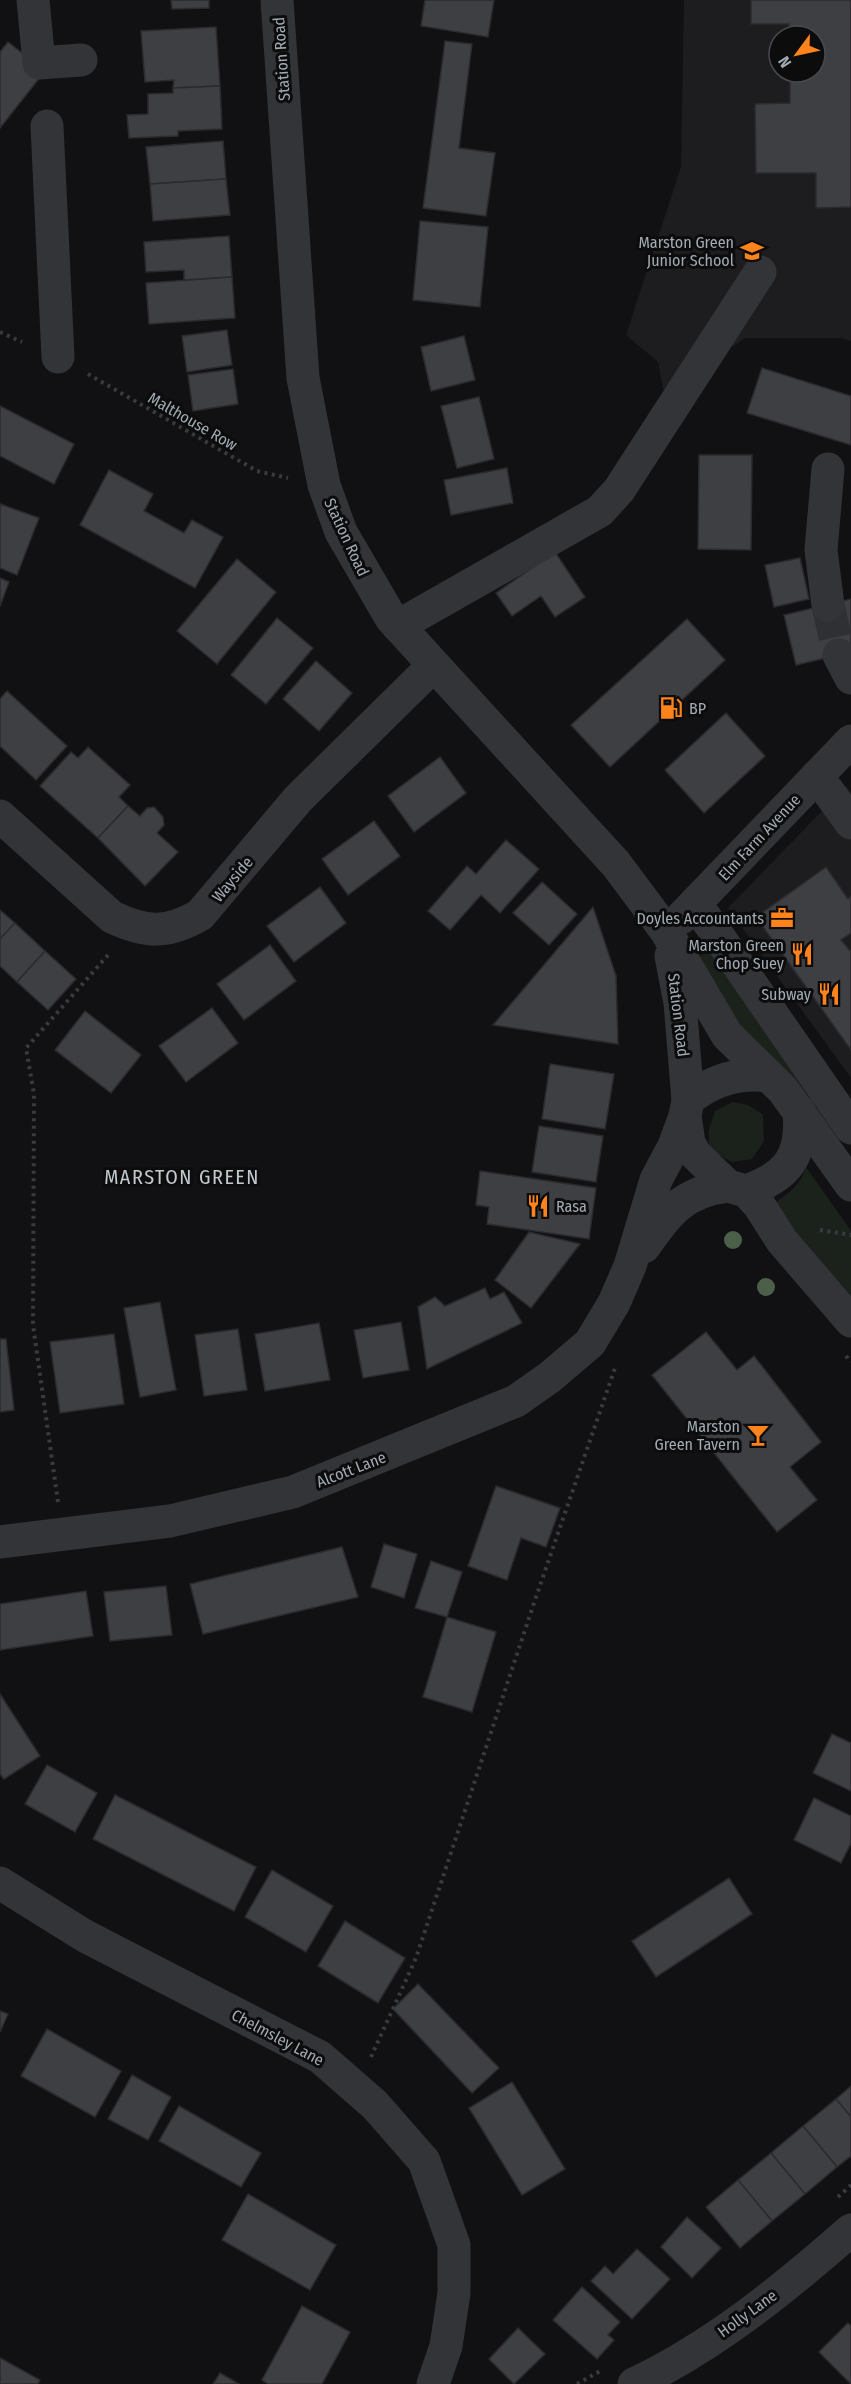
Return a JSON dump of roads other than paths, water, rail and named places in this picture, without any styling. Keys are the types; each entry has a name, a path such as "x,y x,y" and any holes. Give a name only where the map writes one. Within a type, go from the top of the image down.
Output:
{"street":[{"path":"33,0 39,63 81,60"},
{"name":"Station Road","path":"277,0 303,378 324,485 341,532 362,571 398,626 616,864 666,931 728,1035 769,1076 799,1111 851,1185"},
{"path":"47,126 58,357"},
{"path":"398,626 600,511 619,490 760,272"},
{"path":"828,469 821,550 828,604"},
{"name":"Wayside","path":"0,816 112,917 133,927 153,930 180,926 200,915 298,799 433,666"},
{"name":"Elm Farm Avenue","path":"666,931 696,904 851,741"},
{"path":"817,776 851,823"},
{"path":"696,904 851,1128"},
{"name":"Station Road","path":"666,931 680,1003 689,1143 695,1154 759,1205 782,1241 851,1321"},
{"path":"630,1266 656,1180 674,1146 686,1108 701,1089 733,1076 751,1074 769,1076"},
{"path":"630,1266 668,1212 689,1196 737,1189 774,1180 796,1154 801,1130 799,1111"},
{"name":"Alcott Lane","path":"0,1542 170,1521 293,1492 516,1401 550,1377 590,1343 614,1304 630,1266"},
{"name":"Chelmsley Lane","path":"0,1883 85,1936 320,2057 375,2104 424,2161 454,2245 454,2293 446,2346 433,2384"},
{"name":"Holly Lane","path":"634,2384 658,2373 727,2330 806,2269 851,2230"}],"tunnel":[{"path":"828,605 839,655"}],"place":[{"name":"Marston Green Junior School","path":"752,251"},
{"name":"BP","path":"671,708"},
{"name":"Doyles Accountants","path":"782,918"},
{"name":"Marston Green Chop Suey","path":"802,954"},
{"name":"Subway","path":"829,994"},
{"name":"Rasa","path":"538,1206"},
{"name":"Marston Green Tavern","path":"758,1435"}],"district":[{"name":"MARSTON GREEN","path":"182,1177"}]}
